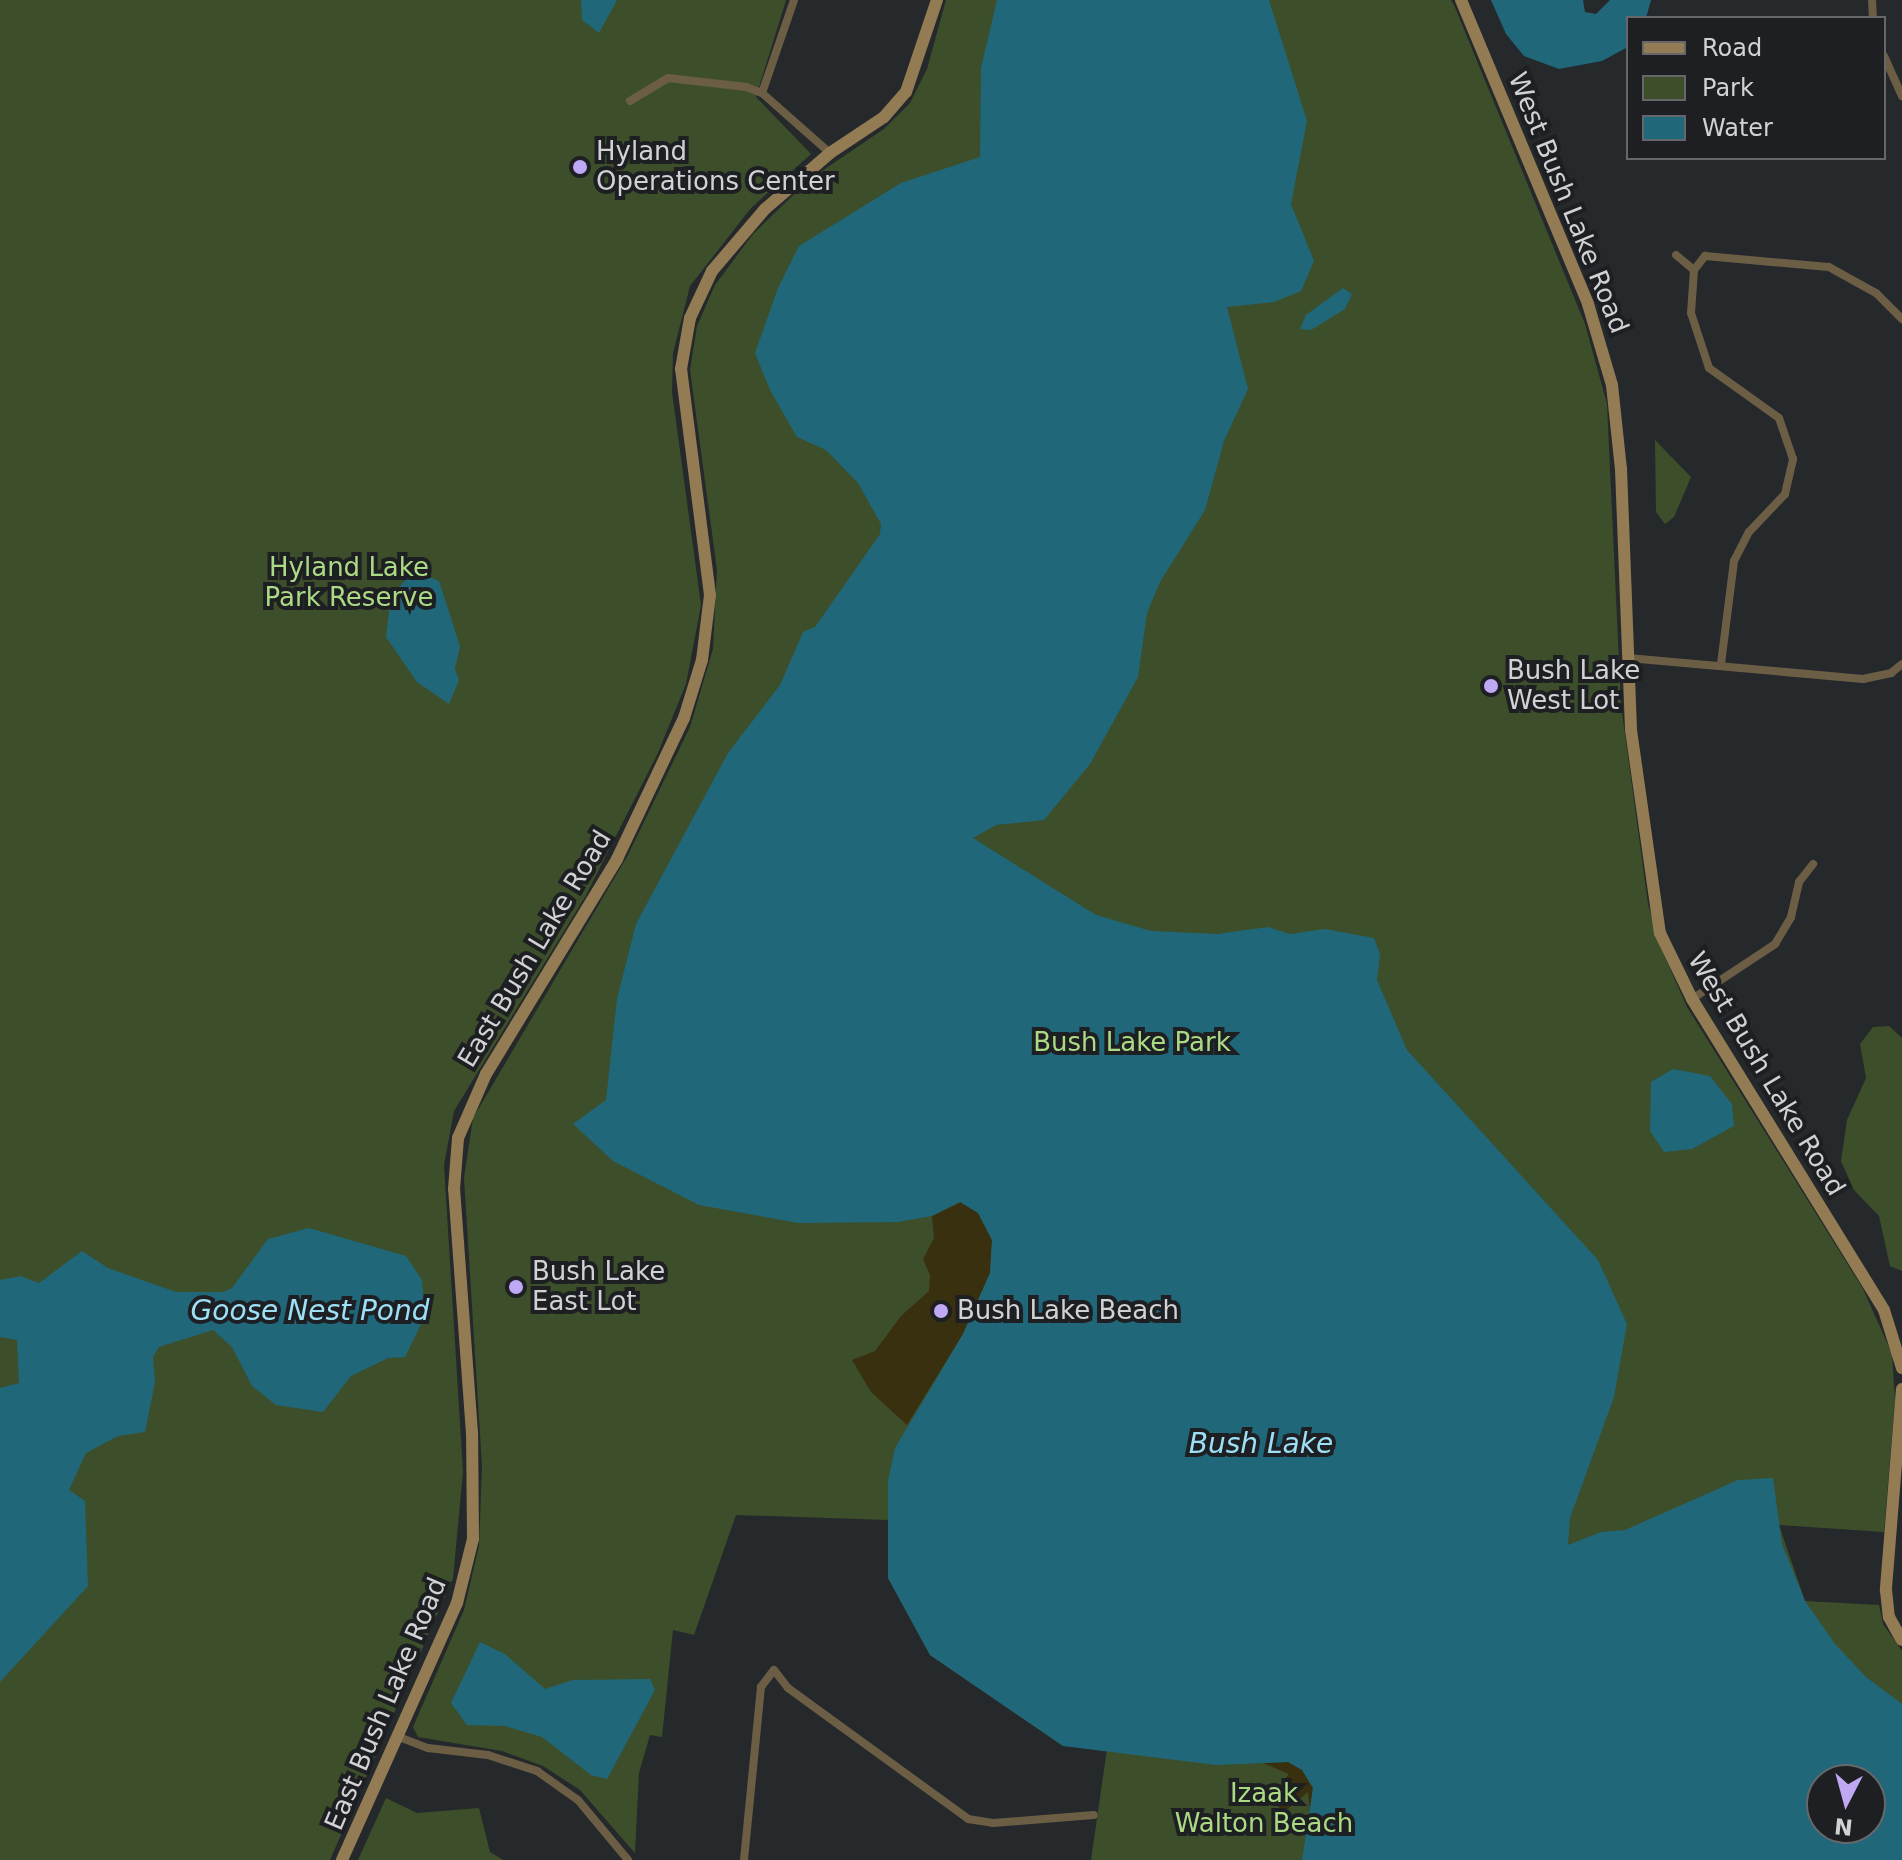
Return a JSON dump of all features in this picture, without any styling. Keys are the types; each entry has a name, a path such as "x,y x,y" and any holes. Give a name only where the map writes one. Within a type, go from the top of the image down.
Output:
{"street":[{"path":"762,93 794,0"},
{"name":"East Bush Lake Road","path":"342,1860 457,1603 473,1539 472,1433 454,1189 458,1138 486,1074 617,859 694,689 710,595 681,369 690,318 712,271 741,234 830,153 884,117 906,92 937,0"},
{"name":"West Bush Lake Road","path":"1461,0 1602,344 1619,427 1631,730 1653,904 1670,960 1884,1310 1902,1368"},
{"path":"1886,68 1902,96"},
{"path":"630,101 668,78 762,93 830,153"},
{"path":"1676,255 1694,270"},
{"path":"1721,664 1734,561 1749,532 1785,494 1793,459 1779,418 1709,368 1691,313 1694,270 1705,256 1829,267 1876,293 1902,319"},
{"path":"1628,658 1863,679 1891,673 1902,664"},
{"path":"1692,999 1775,944 1791,917 1799,882 1813,864"},
{"path":"1902,1389 1886,1590 1889,1617 1902,1640"},
{"path":"744,1860 761,1687 774,1670 788,1688 968,1819 993,1823 1094,1815"},
{"path":"399,1737 428,1748 488,1755 537,1771 578,1800 628,1860"}],"green space":[{"name":"Hyland Lake Park Reserve","path":"0,0 786,0 756,97 811,154 751,208 690,286 673,353 672,392 701,605 686,684 657,755 585,897 454,1111 444,1165 463,1472 453,1578 330,1860 0,1860"},
{"name":"Bush Lake Park","path":"946,0 1451,0 1454,5 1585,324 1607,404 1621,705 1648,904 1659,944 1687,1007 1863,1289 1892,1354 1895,1399 1884,1532 1779,1525 1805,1601 1879,1605 1883,1624 1902,1651 1902,1860 1091,1860 1107,1749 1063,1746 930,1655 888,1578 888,1520 736,1515 694,1635 673,1630 662,1737 650,1735 639,1773 635,1853 580,1790 543,1766 502,1751 418,1737 413,1727 464,1610 479,1546 482,1466 464,1178 473,1118 628,855 690,727 713,649 717,570 690,370 697,326 715,285 753,234 810,179 884,129 910,103 927,69"},
{"path":"1655,440 1691,477 1674,517 1665,524 1656,512"},
{"path":"1889,1026 1902,1038 1902,1271 1890,1266 1879,1216 1854,1190 1841,1161 1847,1120 1866,1078 1860,1044 1873,1027"},
{"path":"386,1798 417,1813 479,1808 490,1852 503,1860 358,1860"}],"sand":[{"name":"Bush Lake Beach","path":"961,1202 978,1212 992,1240 990,1273 963,1334 907,1425 871,1392 852,1360 875,1351 901,1316 929,1291 930,1275 923,1259 934,1238 932,1216"},
{"path":"1288,1762 1302,1770 1313,1788 1310,1813 1308,1792 1283,1813 1271,1796 1289,1774 1263,1763"}],"water":[{"path":"581,0 617,0 599,33 582,20"},
{"name":"Bush Lake","path":"997,0 1269,0 1307,121 1291,204 1314,261 1301,291 1274,302 1227,307 1248,389 1224,441 1205,510 1160,582 1147,613 1138,677 1090,764 1044,820 996,825 973,838 1096,915 1151,931 1217,934 1268,927 1290,934 1325,929 1374,938 1380,954 1377,980 1407,1050 1598,1260 1627,1324 1614,1397 1570,1518 1568,1545 1601,1532 1625,1530 1738,1480 1773,1478 1782,1544 1805,1601 1835,1644 1866,1677 1902,1704 1902,1860 1302,1860 1313,1788 1302,1770 1288,1762 1216,1765 1063,1746 930,1655 888,1578 888,1481 895,1448 963,1334 990,1273 992,1240 978,1213 960,1202 932,1216 898,1222 798,1223 699,1205 613,1161 573,1124 606,1100 617,999 636,924 728,753 780,685 803,632 815,627 880,534 881,524 858,483 826,450 797,437 770,390 755,353 778,288 799,246 901,183 980,157 981,68"},
{"path":"1491,0 1583,0 1585,12 1596,14 1610,0 1651,0 1647,16 1626,16 1626,48 1602,61 1559,69 1524,56 1506,34"},
{"path":"1343,288 1352,294 1345,309 1311,330 1300,329 1306,315"},
{"path":"423,574 439,581 460,646 455,669 459,680 449,704 417,682 386,637 391,596 408,577"},
{"path":"1673,1069 1710,1076 1732,1104 1734,1126 1692,1149 1664,1152 1650,1131 1651,1082"},
{"name":"Goose Nest Pond","path":"309,1228 406,1256 422,1280 425,1316 405,1357 388,1358 351,1376 323,1412 276,1405 252,1386 232,1347 213,1330 159,1347 153,1357 155,1382 145,1432 118,1436 86,1453 69,1490 85,1501 88,1586 0,1682 0,1388 19,1383 17,1340 0,1337 0,1280 20,1276 39,1283 82,1251 108,1268 176,1292 223,1292 232,1288 268,1239"},
{"path":"480,1642 505,1654 545,1689 573,1680 650,1679 655,1690 607,1779 591,1775 542,1737 505,1726 467,1725 451,1703"}],"place":[{"name":"Hyland Operations Center","path":"580,167"},
{"name":"Bush Lake West Lot","path":"1491,686"},
{"name":"Bush Lake East Lot","path":"516,1287"},
{"name":"Bush Lake Beach","path":"941,1311"}],"park label":[{"name":"Izaak Walton Beach","path":"1264,1809"}]}
